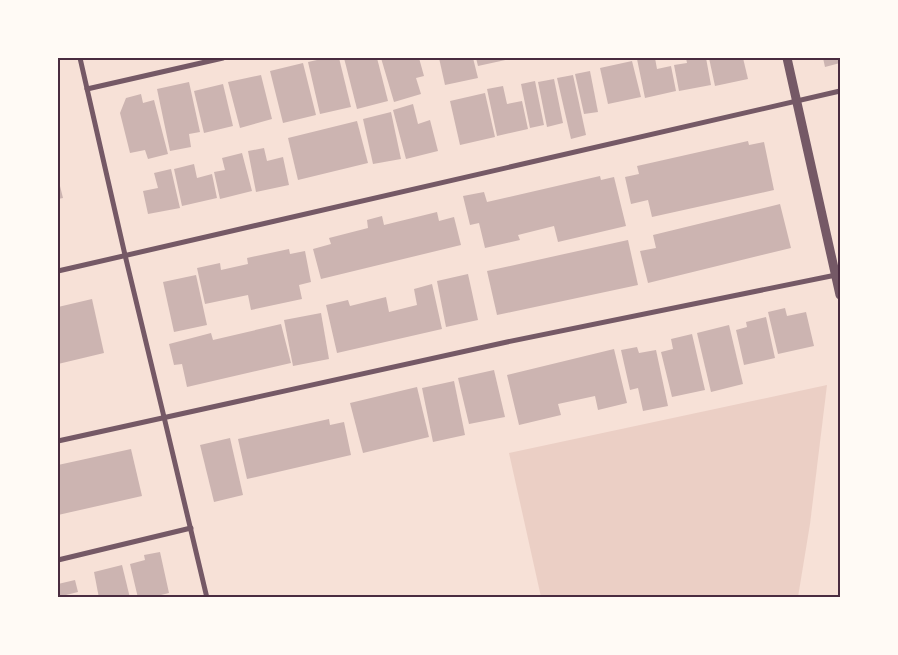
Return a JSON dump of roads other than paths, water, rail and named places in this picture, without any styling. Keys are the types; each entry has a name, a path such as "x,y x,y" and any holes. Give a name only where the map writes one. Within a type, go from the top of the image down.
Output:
{"street":[{"path":"80,58 125,256 207,598"},
{"path":"88,89 223,58"},
{"path":"787,58 840,295"},
{"path":"58,271 840,91"},
{"path":"58,441 507,342 837,275"},
{"path":"58,560 191,528"}]}
